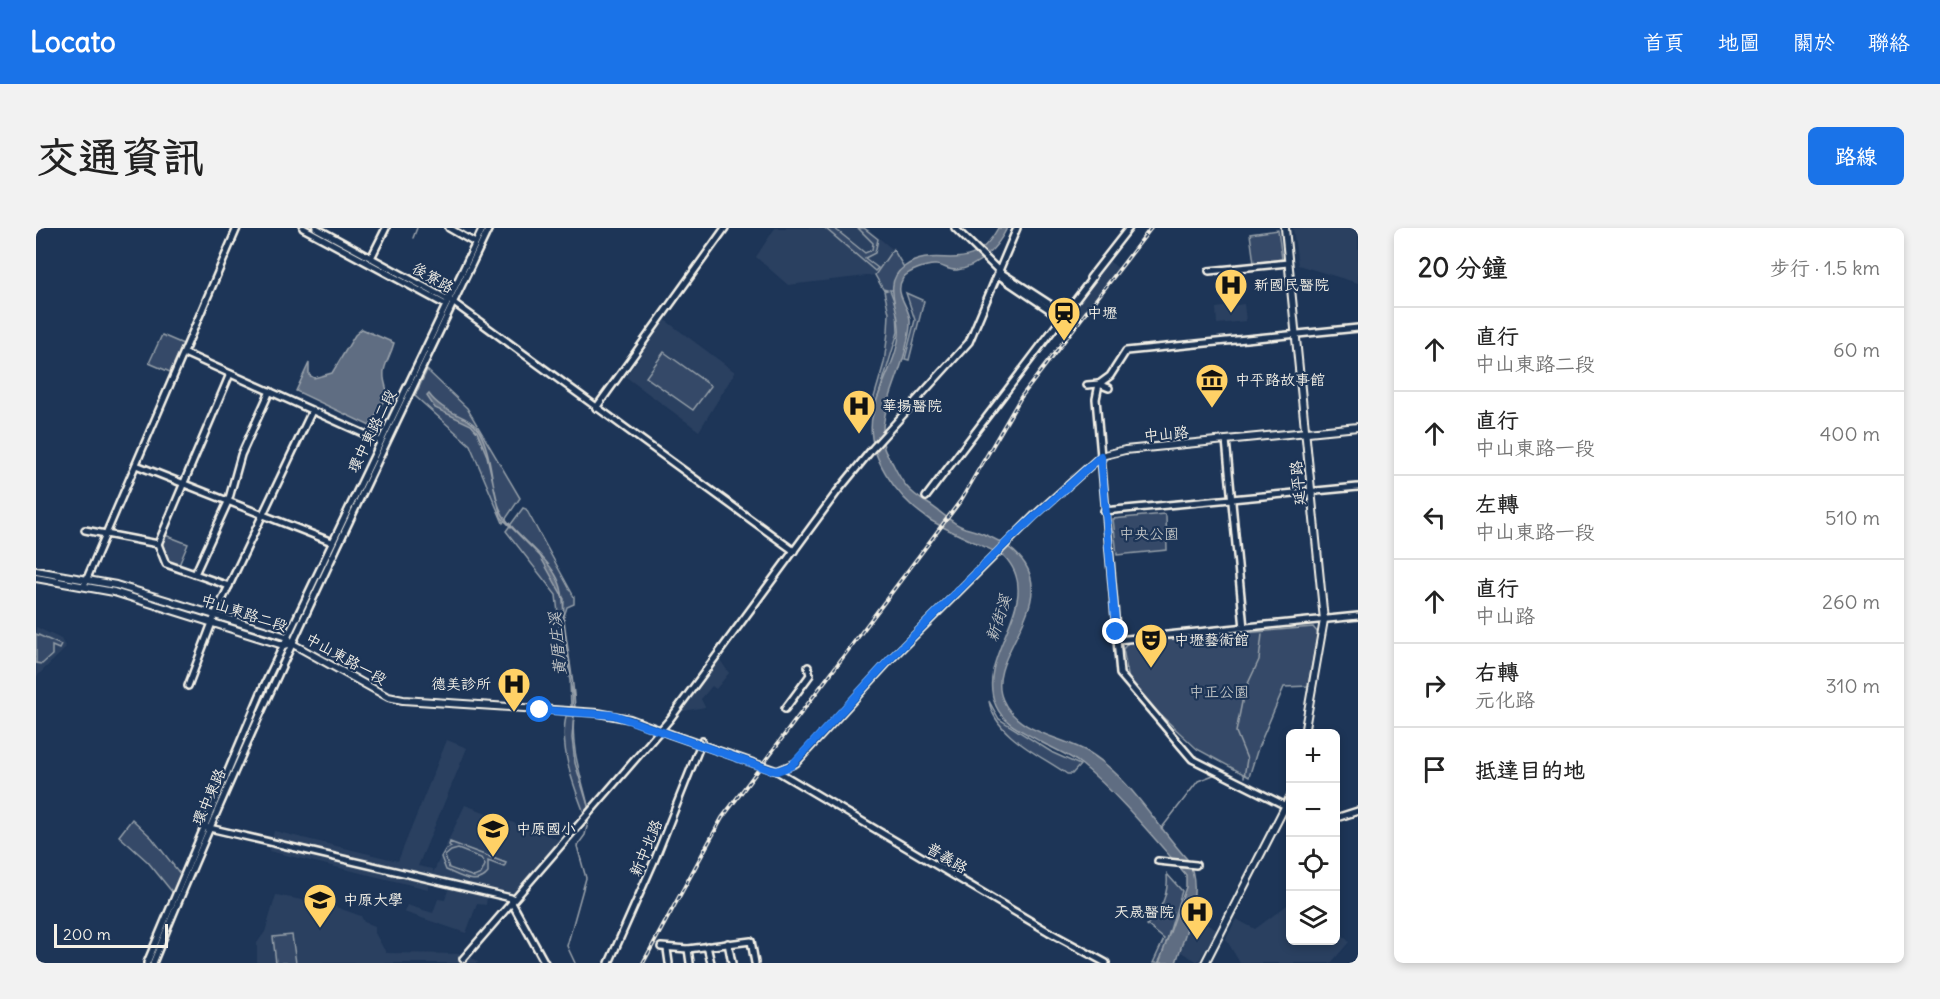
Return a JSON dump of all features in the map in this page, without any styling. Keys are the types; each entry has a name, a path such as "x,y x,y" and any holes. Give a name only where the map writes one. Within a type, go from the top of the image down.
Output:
{"main road":[{"name":"延平路","path":"1285,228 1324,620 1305,729"},
{"name":"中山路","path":"777,771 796,763 852,700 1009,540 1101,456 1125,450 1358,427"},
{"name":"中山東路二段","path":"36,571 86,581 215,615 289,640"},
{"name":"中山東路二段","path":"36,578 86,581 283,645 289,640"},
{"name":"中山東路一段","path":"289,640 388,697 614,715 660,730"},
{"path":"660,730 777,771"},
{"path":"1205,963 1286,813"}],"street":[{"path":"86,581 237,228"},
{"name":"後寮路","path":"303,228 449,303"},
{"name":"後寮路","path":"316,228 449,303"},
{"path":"371,258 386,228"},
{"path":"448,228 476,243"},
{"name":"環中東路二段","path":"289,640 483,228"},
{"name":"環中東路二段","path":"289,640 380,441 489,228"},
{"path":"596,408 725,228"},
{"path":"955,228 983,258 1000,272 1001,277 1063,315"},
{"path":"463,959 660,730 873,448 969,342 1017,228"},
{"path":"926,497 1129,228"},
{"path":"1209,271 1288,263"},
{"path":"449,303 794,551"},
{"path":"1286,806 1192,759 1120,674 1095,393 1099,384 1110,376 1126,351 1358,328"},
{"path":"184,352 380,441"},
{"path":"229,586 166,564 158,544 230,374"},
{"path":"1087,385 1099,384 1109,388"},
{"path":"195,574 228,502 241,455 270,391"},
{"path":"188,686 215,615 312,411"},
{"path":"1226,440 1244,627"},
{"path":"136,465 332,542"},
{"path":"1104,511 1358,487"},
{"path":"85,530 158,544"},
{"path":"1117,640 1358,616"},
{"name":"環中東路","path":"147,963 289,640"},
{"name":"環中東路","path":"153,963 206,827 283,645"},
{"path":"785,709 810,675 808,667"},
{"name":"新中北路","path":"609,963 656,859 702,741"},
{"name":"普義路","path":"777,771 880,830 1039,927 1106,963"},
{"path":"1340,816 1358,811"},
{"path":"206,827 512,897 512,903 545,963"},
{"path":"1158,861 1194,864"},
{"path":"669,963 664,948 688,949 751,940 754,963"},
{"path":"728,943 732,963"},
{"path":"707,946 711,963"},
{"path":"688,949 690,963"}],"shaded area":[{"path":"775,228 867,228 892,249 875,275 788,285 756,257"},
{"name":"新街溪","path":"998,228 1007,228 993,249 973,265 954,270 932,265 914,271 903,278 900,289 909,315 910,328 883,424 884,448 903,482 915,495 960,526 981,533 1006,546 1025,564 1032,581 1031,599 1026,616 1002,668 1000,685 1003,700 1019,720 1042,733 1090,753 1118,775 1187,859 1192,871 1194,897 1176,963 1159,963 1186,887 1186,875 1094,775 1072,758 1004,719 996,706 992,687 994,667 1015,610 1018,592 1015,574 1004,556 939,525 918,511 906,500 886,474 873,444 871,428 873,413 895,355 899,335 893,290 897,274 917,260 964,257 975,253 987,244"},
{"path":"1293,228 1358,228 1358,283 1298,265"},
{"path":"1109,261 1118,268 1081,317 1072,310"},
{"name":"新國民醫院","path":"1244,304 1246,321 1217,324 1216,308"},
{"path":"665,320 735,372 699,431 626,377"},
{"path":"362,329 394,343 384,372 388,393 370,426 296,391 309,363 309,375 314,378 332,373 355,335"},
{"path":"429,394 442,406 475,425 484,441 493,483 487,456 477,432 471,425 435,408 427,396"},
{"path":"497,501 508,522 543,558 549,566 561,587 563,596 540,556 501,517"},
{"path":"564,610 566,637 571,676 563,625"},
{"path":"36,627 61,639 66,648 36,677"},
{"path":"718,657 729,673 716,689 712,686 701,699 705,707 678,712"},
{"path":"573,688 575,709 572,708"},
{"path":"447,740 467,748 418,866 433,869 433,873 465,805 560,840 515,894 431,876 428,889 269,851 274,831 398,861"},
{"path":"449,887 487,897 486,905 477,904 466,933 404,912 407,905 433,913 438,899 445,900"},
{"name":"中原大學","path":"276,895 333,906 361,916 364,922 375,926 375,933 386,953 466,954 479,963 257,963 257,943 265,932"},
{"path":"1286,906 1286,945 1340,945 1340,932 1349,942 1331,963 1240,963 1226,939 1236,919 1255,929"},
{"name":"天晟醫院","path":"1191,916 1217,930 1198,962 1181,952"}],"green space":[{"path":"825,228 834,228 865,253 872,250 873,243 858,228 864,228 878,239 875,253 865,258 878,268 875,271"},
{"path":"1278,230 1282,259 1254,263 1250,234"},
{"path":"893,249 905,269 894,290 890,290 897,309 898,332 876,404 873,401 884,363 889,313 884,291 887,290 883,289 875,275"},
{"path":"906,293 924,301 909,360 905,359 915,320"},
{"path":"162,335 183,344 170,372 149,363"},
{"path":"664,352 711,386 693,410 646,377"},
{"path":"427,370 467,408 520,498 503,523 470,445 415,396"},
{"path":"523,508 526,509 574,597 574,604 567,607 562,622 574,707 571,707 570,680 562,649 556,595 506,531"},
{"name":"中央公園","path":"1164,514 1166,516 1167,550 1117,555 1113,519"},
{"path":"165,535 188,544 179,565 168,561 162,544"},
{"name":"中正公園","path":"1313,627 1318,633 1308,686 1284,687 1258,748 1249,777 1197,749 1151,706 1129,681 1123,649 1128,643"},
{"path":"36,634 61,645 59,649 52,646 52,655 42,664 36,663"},
{"path":"989,701 999,719 1053,753 1080,765 1072,774 1067,774 1020,744 1000,724"},
{"path":"566,716 574,716 575,753 590,814 586,818 566,755 564,729"},
{"path":"132,819 152,838 181,875 173,893 148,862 119,836"},
{"path":"450,842 506,863 504,867 488,861 488,873 484,877 474,880 463,877 446,870 441,857 445,850 451,847","holes":["458,849 481,858 485,865 481,874 474,877 449,868 445,856"]},
{"path":"1167,874 1182,891 1162,956 1158,963 1153,963 1164,939 1147,925 1163,902 1167,889"},
{"path":"292,935 296,963 276,963 273,937"}],"waterway":[{"path":"413,238 417,228"},
{"path":"1244,777 1247,759 1236,732 1244,692 1259,660 1262,634"},
{"name":"黃厝庄溪","path":"569,658 571,674"},
{"name":"黃厝庄溪","path":"574,714 572,738 575,763 589,809"},
{"path":"1161,829 1198,781 1216,774"},
{"name":"黃厝庄溪","path":"575,963 567,946 586,878 577,846 585,835 590,814"}],"railway":[{"path":"643,963 722,818 961,500 1021,397 1151,228"}],"place":[{"name":"新國民醫院","path":"1231,314"},
{"name":"中壢","path":"1064,342"},
{"name":"中平路故事館","path":"1212,409"},
{"name":"華揚醫院","path":"859,435"},
{"name":"中壢藝術館","path":"1151,669"},
{"name":"德美診所","path":"514,713"},
{"name":"中原國小","path":"493,858"},
{"name":"中原大學","path":"320,929"},
{"name":"天晟醫院","path":"1197,941"}],"route":[{"path":"540,710 614,715 771,770 777,771 791,766 801,758 892,657 1009,540 1101,456 1116,632"}]}
